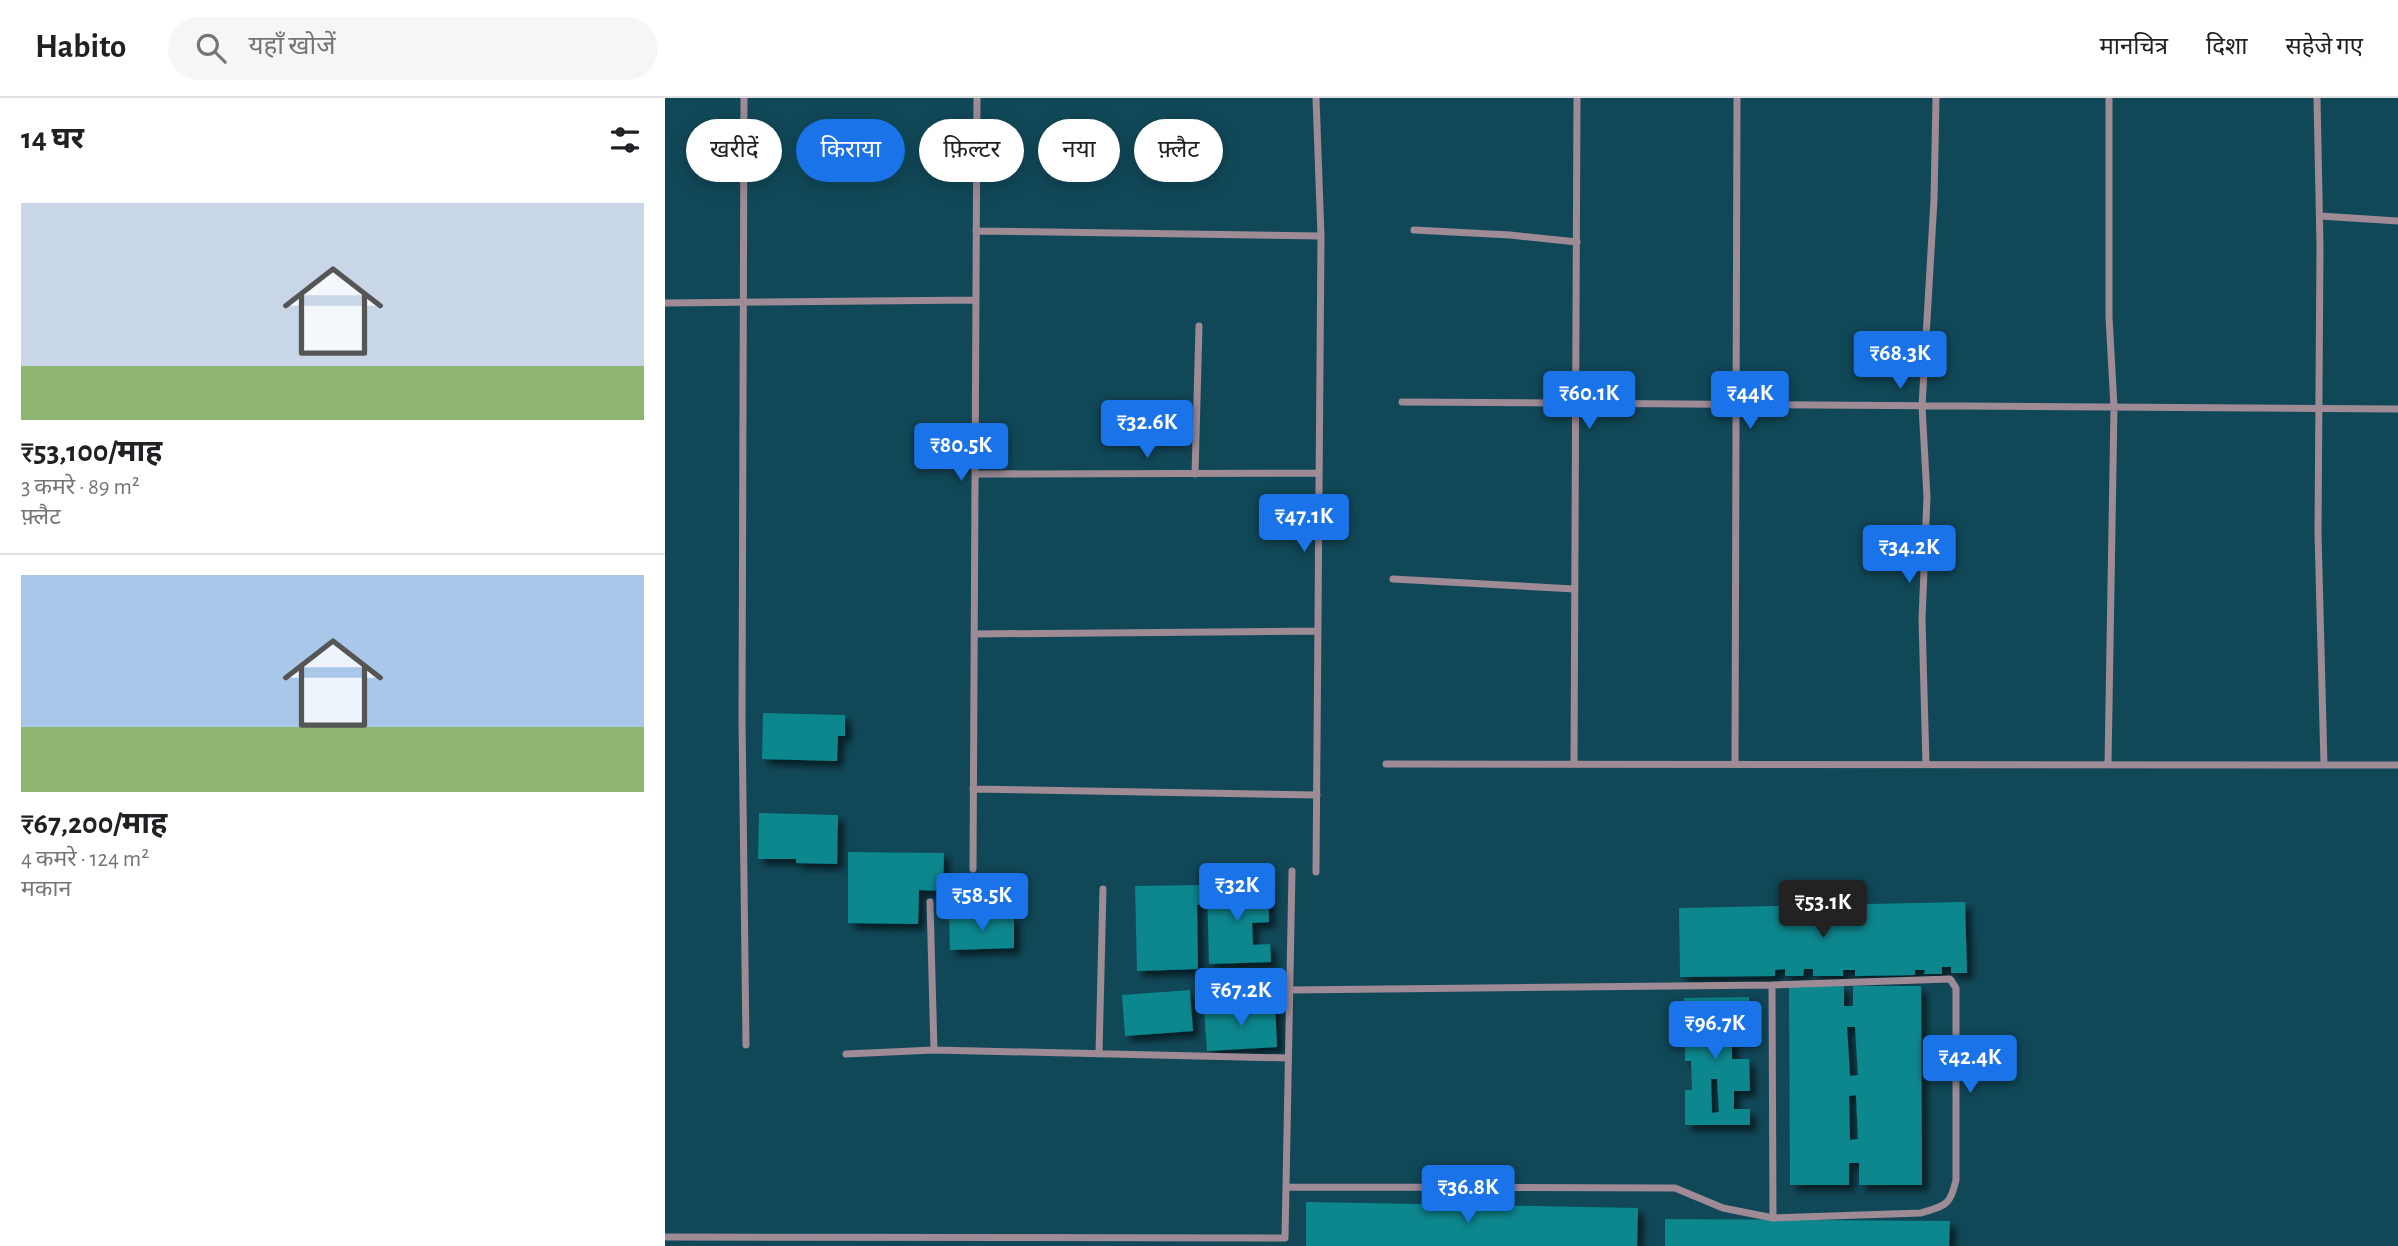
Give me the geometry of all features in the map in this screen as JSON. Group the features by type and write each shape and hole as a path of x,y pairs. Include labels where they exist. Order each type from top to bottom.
{"street":[{"path":"744,98 742,719 746,1045"},
{"path":"973,869 977,98"},
{"path":"1316,98 1321,236 1316,872"},
{"path":"1574,764 1577,98"},
{"path":"1735,764 1737,98"},
{"path":"1926,764 1922,619 1927,497 1923,405 1934,201 1936,98"},
{"path":"2109,98 2109,317 2114,407 2109,765"},
{"path":"2317,98 2320,216 2318,408 2324,765"},
{"path":"2320,216 2398,221"},
{"path":"976,230 1321,236"},
{"path":"1415,230 1577,242"},
{"path":"665,303 976,300"},
{"path":"1195,474 1199,326"},
{"path":"1402,402 2398,409"},
{"path":"975,474 1319,473"},
{"path":"1393,579 1574,589"},
{"path":"974,634 1318,631"},
{"path":"1386,764 2398,765"},
{"path":"973,789 1317,795"},
{"path":"665,1237 1285,1242 1292,871"},
{"path":"1099,1054 1103,889"},
{"path":"930,902 934,1050"},
{"path":"1286,1187 1675,1188 1723,1208 1773,1218 1921,1213 1941,1207 1952,1198 1956,1180 1956,988 1950,979 1772,985 1289,990"},
{"path":"1772,985 1773,1218"},
{"path":"846,1054 934,1050 1288,1058"}],"building":[{"path":"763,713 845,715 845,736 838,736 837,761 762,759"},
{"path":"759,813 838,815 837,864 796,863 796,859 758,859"},
{"path":"848,852 944,853 943,891 919,890 918,924 848,923"},
{"path":"1268,883 1269,922 1252,923 1253,945 1270,944 1271,962 1209,964 1207,885"},
{"path":"1199,885 1198,969 1137,971 1135,886"},
{"path":"1965,902 1967,973 1951,973 1951,967 1942,967 1942,974 1924,974 1925,970 1915,970 1915,975 1855,976 1855,970 1843,970 1843,976 1813,976 1813,969 1804,969 1803,976 1785,976 1785,969 1775,970 1775,976 1680,977 1679,908"},
{"path":"1014,917 1014,948 950,950 949,918"},
{"path":"1789,986 1844,986 1844,1006 1853,1006 1853,986 1921,986 1922,1185 1859,1185 1859,1163 1849,1163 1849,1185 1790,1185","holes":["1847,1027 1855,1027 1858,1075 1850,1076","1856,1095 1858,1139 1850,1140 1849,1096"]},
{"path":"1190,990 1193,1031 1125,1036 1122,995"},
{"path":"1749,997 1749,1029 1732,1030 1732,1059 1749,1059 1750,1091 1734,1091 1734,1109 1750,1109 1750,1125 1685,1125 1685,1090 1692,1090 1691,1061 1685,1061 1684,998","holes":["1710,1015 1717,1015 1719,1047 1712,1047","1711,1079 1717,1079 1719,1112 1712,1113"]},
{"path":"1275,1004 1277,1047 1207,1051 1204,1009"},
{"path":"1306,1202 1638,1208 1637,1246 1306,1246"},
{"path":"1665,1219 1950,1221 1949,1246 1665,1246"}]}
